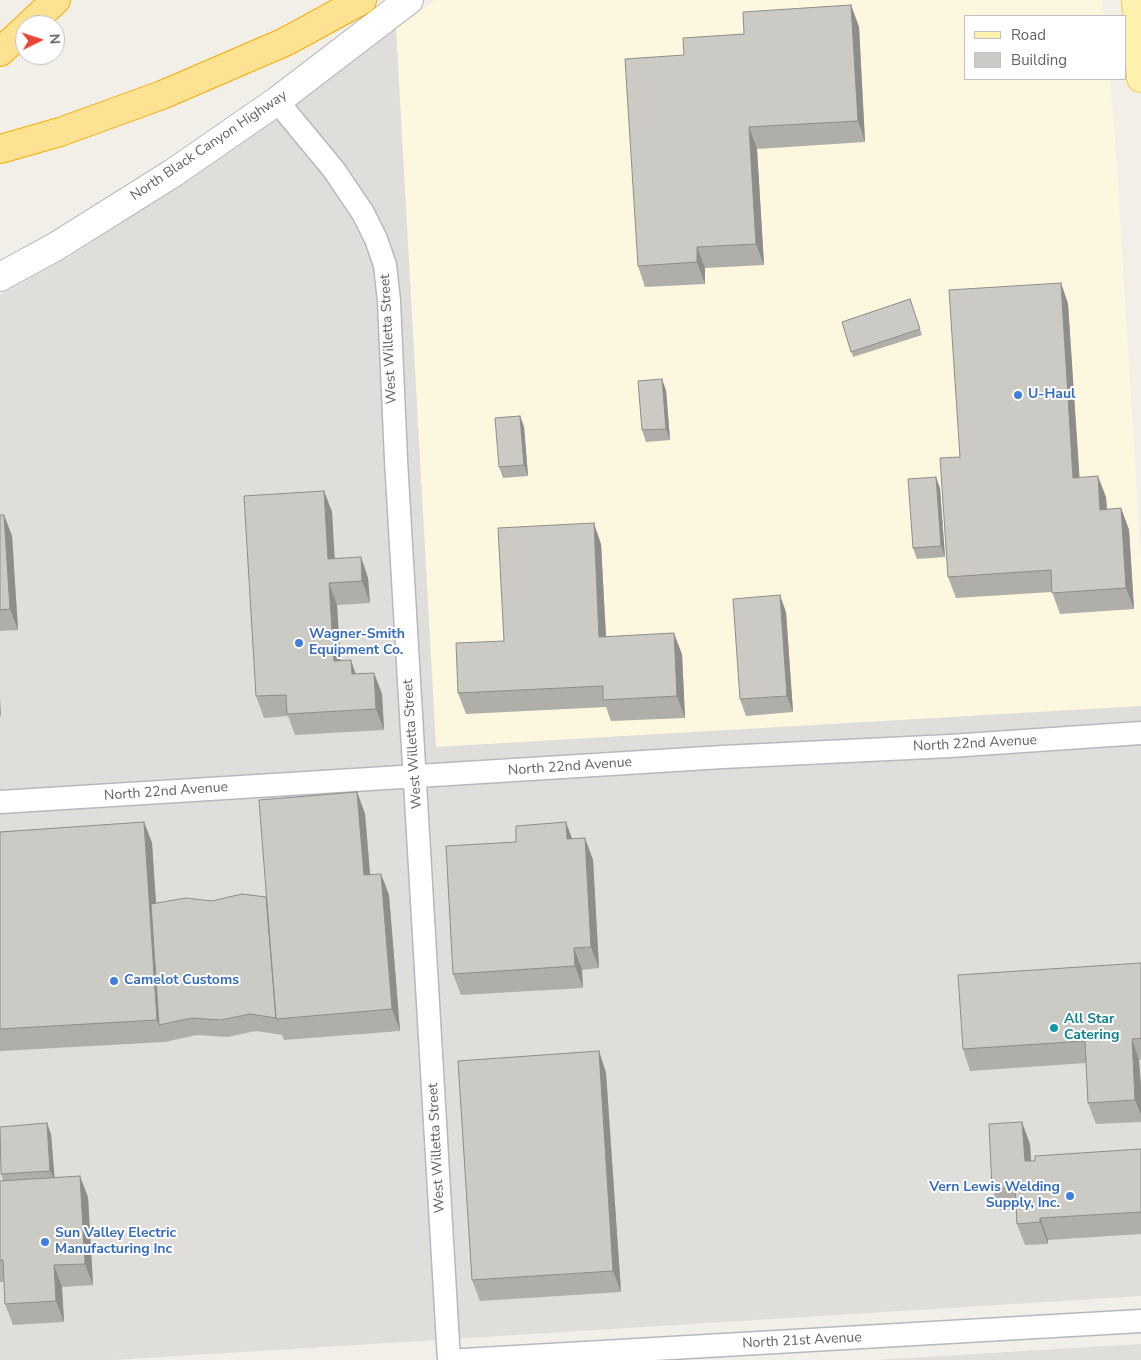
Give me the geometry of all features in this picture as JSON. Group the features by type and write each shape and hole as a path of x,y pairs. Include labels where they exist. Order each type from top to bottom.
{"highway":[{"path":"40,15 56,0"},
{"path":"0,148 60,132 170,91 286,42 362,0"},
{"path":"0,52 15,38"}],"main road":[{"name":"North Black Canyon Highway","path":"0,277 55,247 173,173 277,101 409,0"},
{"path":"1136,0 1141,78"}],"street":[{"name":"West Willetta Street","path":"277,101 334,170 363,213 376,238 384,265 389,301 396,469 416,777 449,1360"},
{"name":"North 22nd Avenue","path":"0,802 1141,733"},
{"name":"North 21st Avenue","path":"463,1360 1141,1321"}],"shaded area":[{"path":"435,0 1102,0 1104,15 964,15 964,80 1110,80 1141,562 1141,706 436,747 396,28"},
{"path":"396,28 436,747 1141,706 1141,1296 115,1360 0,1360 0,295 69,257 233,149"},
{"path":"1141,1344 1141,1360 875,1360"}],"building":[{"path":"851,5 858,121 749,127 756,244 697,247 697,262 638,266 625,59 684,55 683,38 744,34 743,12"},
{"name":"U-Haul","path":"1061,283 1073,478 1098,476 1100,510 1121,508 1126,588 1052,593 1051,570 948,577 940,458 960,457 949,290"},
{"path":"910,299 920,329 851,352 842,322"},
{"path":"662,379 666,429 642,430 638,381"},
{"path":"520,416 524,465 499,467 495,418"},
{"path":"936,477 941,546 913,548 908,479"},
{"name":"Wagner-Smith Equipment Co.","path":"324,491 328,559 361,557 362,581 329,583 334,661 351,660 352,674 374,673 376,709 287,714 286,695 256,696 244,496"},
{"path":"0,515 4,515 10,609 0,610"},
{"path":"594,523 599,637 674,633 677,696 603,700 603,686 458,693 456,643 504,641 498,528"},
{"path":"780,595 787,696 740,699 733,599"},
{"path":"357,792 364,875 381,874 392,1009 276,1019 259,800"},
{"path":"144,822 157,1020 0,1029 0,832"},
{"path":"566,822 567,839 585,838 591,947 574,948 575,966 453,974 446,846 516,842 516,826"},
{"path":"242,894 266,897 276,1018 250,1014 221,1020 191,1018 159,1025 151,904 186,898 212,901"},
{"name":"All Star Catering","path":"1141,963 1141,1038 1132,1039 1135,1100 1088,1103 1085,1041 963,1049 958,975"},
{"path":"599,1051 613,1271 472,1280 458,1061"},
{"name":"Vern Lewis Welding Supply, Inc.","path":"1022,1122 1025,1161 1035,1161 1035,1156 1141,1149 1141,1212 1040,1218 1040,1222 1017,1224 1015,1187 992,1189 989,1124"},
{"path":"47,1123 50,1171 1,1174 0,1127"},
{"name":"Sun Valley Electric Manufacturing Inc","path":"80,1176 85,1264 54,1265 56,1301 5,1304 3,1260 0,1260 0,1181"}],"place":[{"name":"U-Haul","path":"1018,395"},
{"name":"Wagner-Smith Equipment Co.","path":"299,643"},
{"name":"Camelot Customs","path":"114,981"},
{"name":"All Star Catering","path":"1054,1028"},
{"name":"Vern Lewis Welding Supply, Inc.","path":"1070,1196"},
{"name":"Sun Valley Electric Manufacturing Inc","path":"45,1242"}]}
